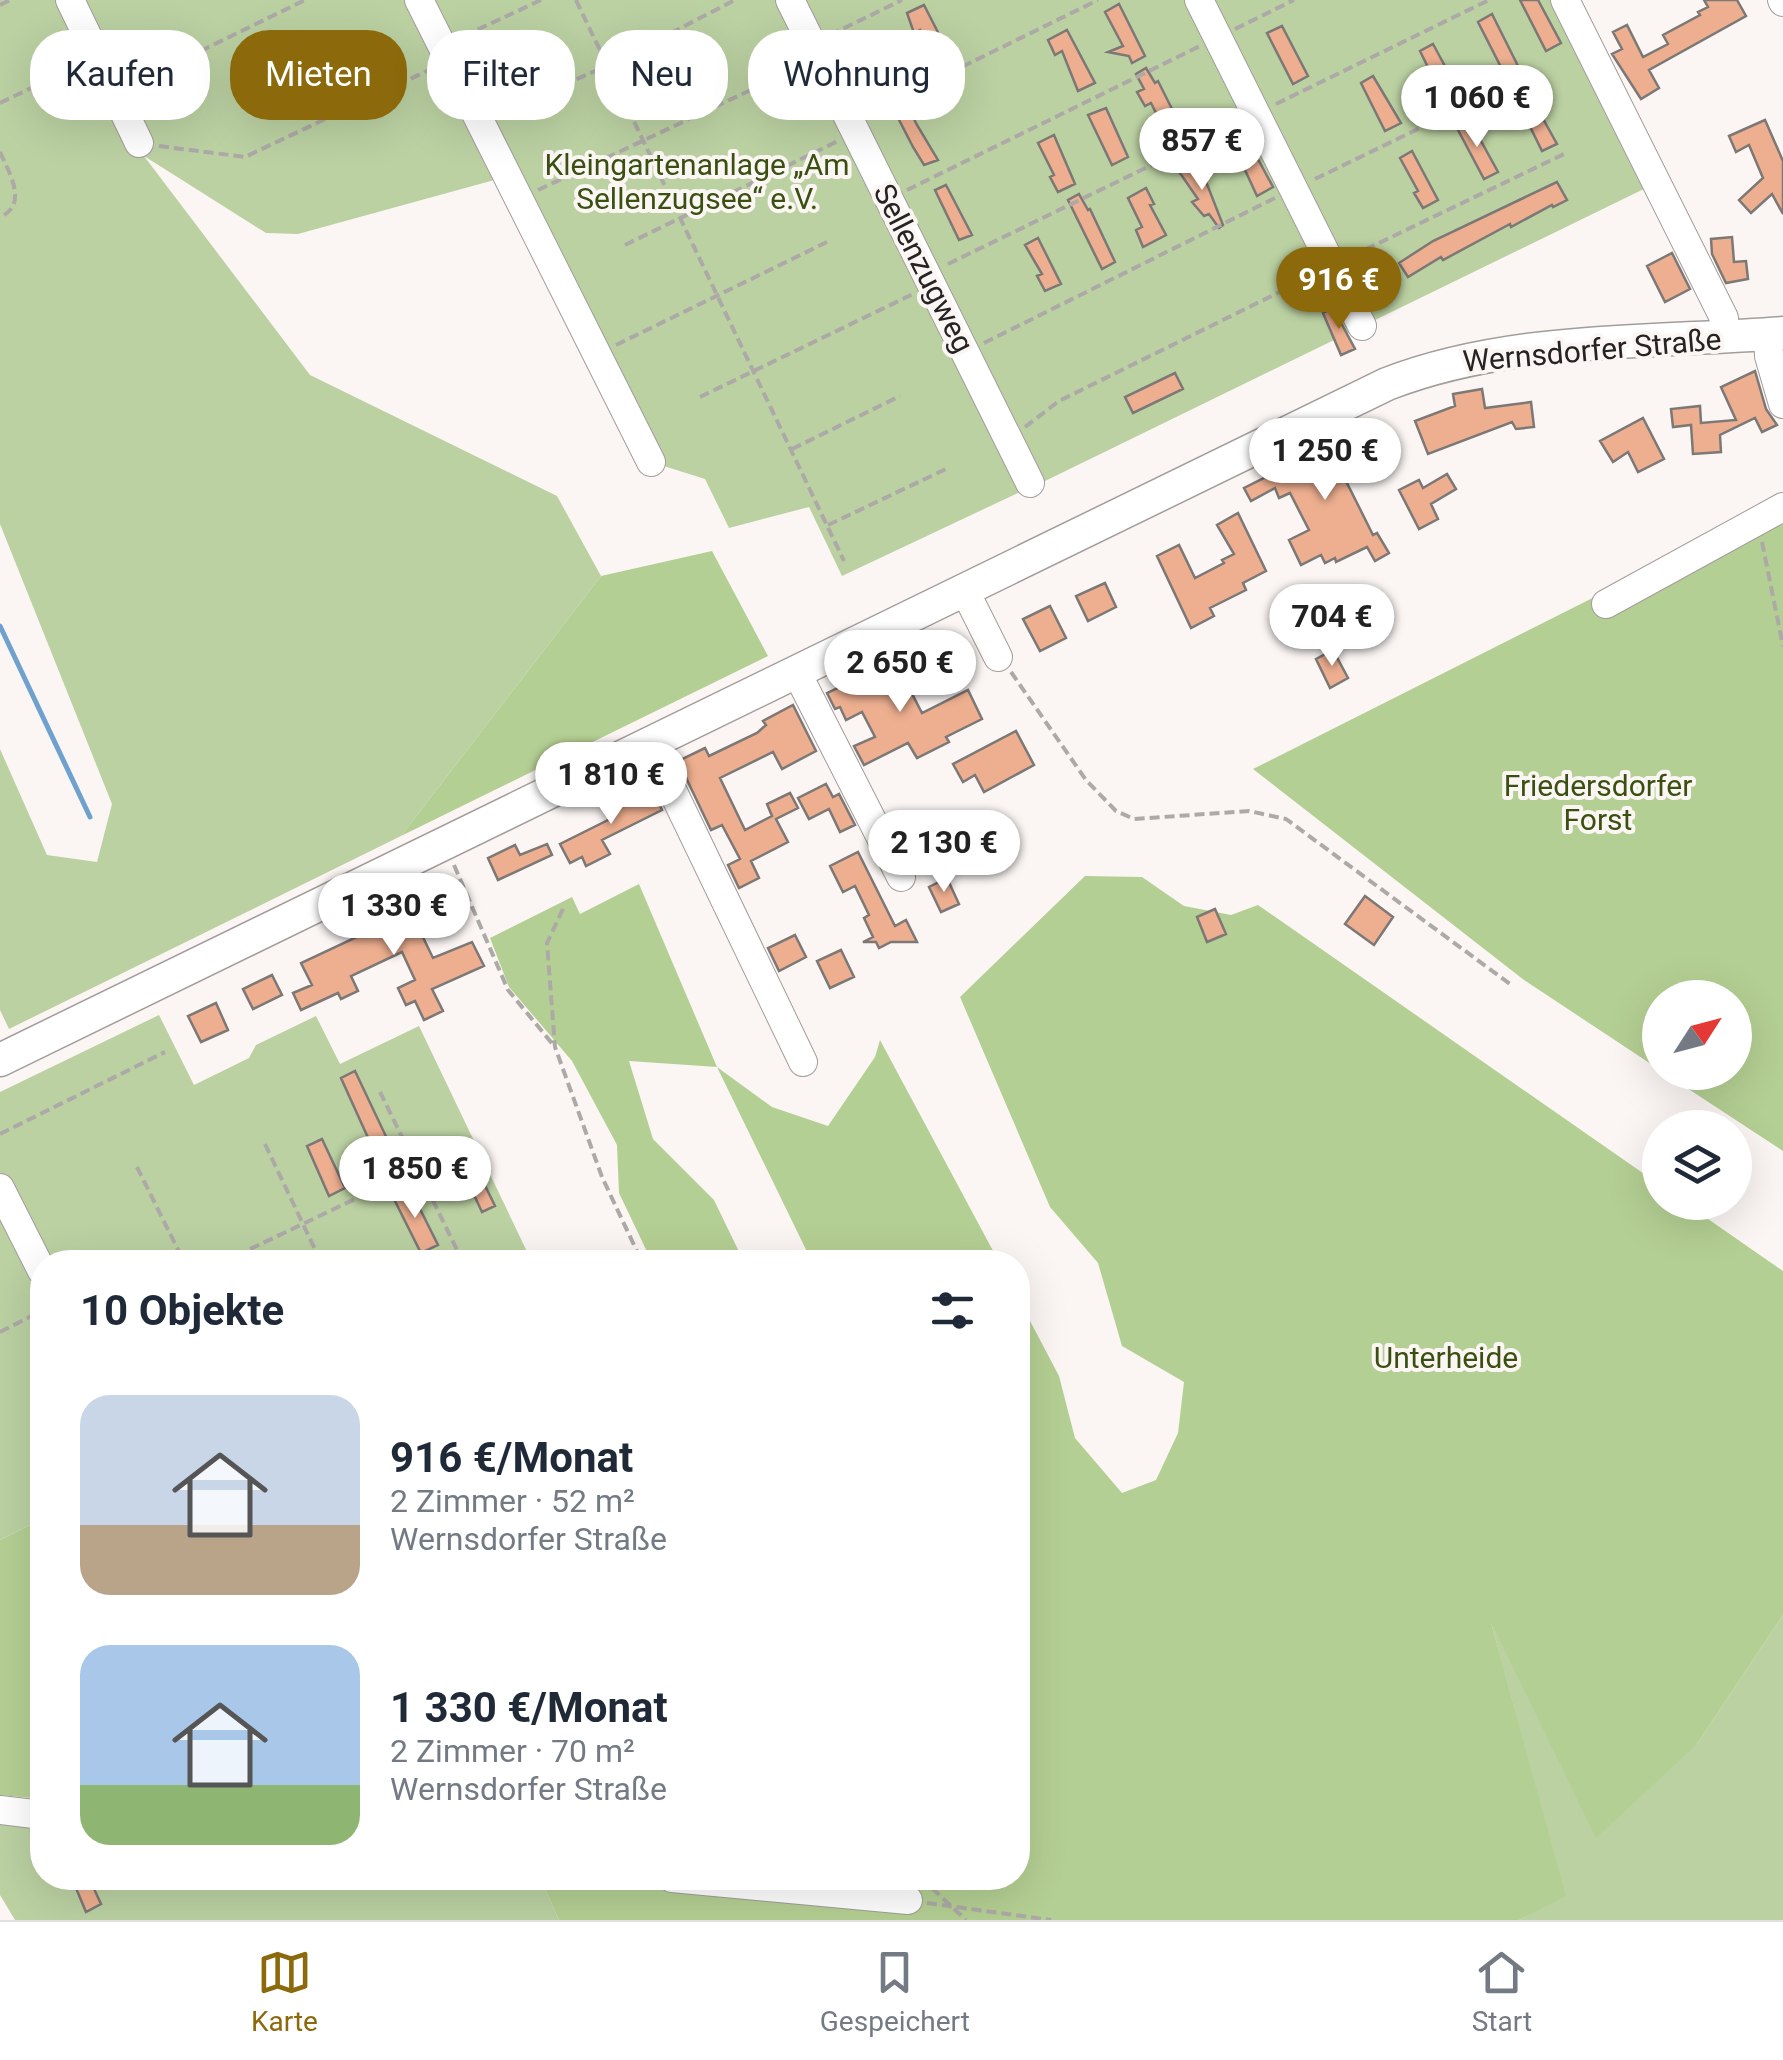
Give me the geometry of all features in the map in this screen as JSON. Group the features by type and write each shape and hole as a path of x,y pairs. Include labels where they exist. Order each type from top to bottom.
{"main road":[{"name":"Wernsdorfer Straße","path":"2,1055 1307,421 1420,371 1459,360 1515,352 1775,334"}],"street":[{"path":"70,0 84,30"},
{"path":"418,0 433,30"},
{"name":"Sellenzugweg","path":"790,0 805,30"},
{"path":"1200,0 1362,326"},
{"path":"1565,0 1724,318 1725,337"},
{"path":"128,120 139,143"},
{"path":"478,120 651,462"},
{"name":"Sellenzugweg","path":"850,120 1030,483"},
{"path":"1775,334 1768,356 1783,404"},
{"path":"1606,604 1783,507"},
{"path":"964,590 998,657"},
{"path":"796,671 901,877"},
{"path":"649,742 804,1062"},
{"path":"0,1188 31,1250"},
{"path":"0,1810 30,1814"}],"path":[{"path":"0,5 10,0"},
{"path":"210,47 306,0"},
{"path":"488,30 541,0"},
{"path":"576,0 595,40"},
{"path":"677,30 735,0"},
{"path":"841,30 902,0"},
{"path":"625,245 1098,0"},
{"path":"888,199 1294,0"},
{"path":"700,397 1489,0"},
{"path":"139,143 245,157 427,63"},
{"path":"966,352 1525,77"},
{"path":"0,103 30,89"},
{"path":"518,200 748,92"},
{"path":"634,120 844,560"},
{"path":"0,152 14,184 16,200 8,214 0,218"},
{"path":"1008,439 1059,400 1564,154"},
{"path":"598,354 827,242"},
{"path":"792,450 900,396"},
{"path":"828,526 946,469"},
{"path":"1758,523 1783,646"},
{"path":"998,657 1086,780 1116,810 1134,819 1248,811 1286,819 1510,984"},
{"path":"453,863 508,990 555,1047"},
{"path":"563,908 548,943 555,1047 602,1177 636,1250"},
{"path":"0,1134 165,1052"},
{"path":"380,1092 457,1250"},
{"path":"265,1144 316,1250"},
{"path":"137,1167 178,1250"},
{"path":"248,1250 418,1169"},
{"path":"0,1332 30,1317"},
{"path":"917,1890 955,1906 1051,1920"},
{"path":"955,1906 966,1920"}],"green space":[{"name":"Kleingartenanlage „Am Sellenzugsee“ e.V.","path":"0,0 1559,0 1652,185 842,576 809,507 729,528 705,479 651,462 498,179 298,234 266,233 144,156 310,375 557,496 601,576 401,836 9,1029 0,1010 0,749 47,855 97,862 112,804 0,524"},
{"name":"Friedersdorfer Forst","path":"1783,502 1783,1151 1752,1131 1752,1110 1720,1110 1690,1090 1752,1090 1752,980 1642,980 1642,1058 1524,980 1253,769"},
{"path":"712,551 768,656 401,836 601,576"},
{"name":"Unterheide","path":"1085,876 1142,877 1184,906 1231,915 1258,905 1642,1172 1642,1220 1710,1220 1783,1271 1783,1615 1697,1744 1596,1838 1491,1622 1566,1896 1519,1920 559,1920 545,1890 711,1890 905,1908 898,1890 1030,1890 1030,1321 1059,1376 1075,1438 1122,1493 1156,1480 1178,1433 1184,1382 1122,1346 1098,1263 1050,1207 960,997"},
{"path":"639,884 717,1067 629,1061 653,1139 714,1200 738,1250 646,1250 619,1193 617,1145 572,1061 509,987 490,938 572,897 580,914"},
{"path":"159,1015 194,1085 249,1058 256,1045 316,1016 340,1064 419,1026 526,1250 30,1250 30,1525 0,1540 0,1092"},
{"path":"880,1040 993,1250 806,1250 717,1067 772,1107 828,1126 875,1057"},
{"path":"30,1525 30,1798 0,1795 0,1540"},
{"path":"1489,1615 1697,1744 1783,1615 1783,1920 1519,1920 1565,1895"},
{"path":"0,1820 30,1823 30,1890 545,1890 559,1920 15,1920 0,1895"}],"building":[{"path":"1520,0 1538,0 1561,43 1546,51"},
{"path":"1704,0 1737,0 1746,16 1649,70 1659,88 1641,99 1612,54 1622,49 1613,32 1627,25 1643,57 1668,44 1663,35 1700,15 1698,12 1708,7"},
{"path":"1119,4 1145,56 1132,63 1129,56 1108,52 1123,46 1105,12"},
{"path":"924,5 937,30 913,30 907,13"},
{"path":"1492,14 1518,66 1504,73 1478,22"},
{"path":"1282,26 1308,76 1293,84 1267,33"},
{"path":"1067,30 1095,83 1078,91 1062,51 1055,55 1048,40"},
{"path":"1433,44 1459,92 1459,97 1446,104 1420,51"},
{"path":"1146,68 1155,83 1158,81 1184,133 1169,139 1151,103 1145,106 1137,92 1144,89 1136,74"},
{"path":"1373,76 1401,123 1385,131 1361,83"},
{"path":"1528,92 1557,144 1542,151 1516,98"},
{"path":"1106,108 1128,157 1112,165 1088,115"},
{"path":"899,120 914,120 938,160 924,165"},
{"path":"1765,120 1783,161 1783,214 1772,194 1751,213 1739,200 1763,178 1749,145 1736,152 1729,136"},
{"path":"1470,121 1498,172 1484,179 1457,128"},
{"path":"1054,135 1075,184 1058,192 1038,143"},
{"path":"1246,137 1273,187 1257,196 1233,144"},
{"path":"1412,151 1438,200 1423,208 1400,158"},
{"path":"1195,163 1223,225 1219,228 1209,214 1204,216 1192,202 1198,199 1180,173"},
{"path":"1557,182 1567,200 1511,227 1510,224 1443,260 1441,257 1408,277 1399,263 1433,241"},
{"path":"946,185 972,235 959,240 935,190"},
{"path":"1146,188 1166,235 1143,247 1136,230 1142,227 1128,198"},
{"path":"1079,194 1115,262 1102,269 1068,200"},
{"path":"1732,237 1734,262 1746,261 1748,279 1726,283 1712,254 1711,239"},
{"path":"1038,238 1061,284 1045,291 1037,276 1042,274 1025,245"},
{"path":"1672,253 1690,289 1665,302 1647,266"},
{"path":"1333,308 1355,349 1341,355 1323,313"},
{"path":"1755,371 1766,409 1777,425 1762,432 1755,418 1720,435 1721,452 1693,454 1691,425 1673,427 1671,409 1700,406 1701,423 1736,420 1721,387"},
{"path":"1175,373 1183,389 1133,413 1125,397"},
{"path":"1482,389 1485,408 1531,402 1534,427 1516,429 1512,422 1428,454 1415,421 1455,406 1453,394"},
{"path":"1643,418 1664,459 1638,472 1628,452 1613,462 1600,441"},
{"path":"1350,435 1353,440 1363,435 1370,449 1360,454 1362,458 1340,469 1373,535 1377,533 1389,553 1375,561 1367,547 1336,562 1335,558 1325,563 1321,555 1301,565 1289,540 1309,530 1290,493 1279,498 1275,488 1251,501 1244,488"},
{"path":"1447,474 1456,489 1431,504 1438,519 1419,529 1399,490 1419,480 1423,488"},
{"path":"1238,513 1266,571 1243,583 1246,590 1210,608 1214,616 1191,628 1157,556 1179,545 1195,578 1224,563 1222,560 1234,554 1217,525"},
{"path":"1105,583 1116,607 1088,621 1076,596"},
{"path":"1050,606 1066,638 1040,651 1023,619"},
{"path":"1333,650 1348,678 1330,688 1316,659"},
{"path":"881,662 895,688 906,682 922,713 968,690 982,719 946,737 949,742 917,758 908,743 864,765 854,746 875,737 862,712 846,720 827,693 865,675 863,672"},
{"path":"793,705 816,751 782,769 773,752 720,778 745,830 772,816 767,804 790,793 798,808 776,819 788,842 751,861 759,878 739,888 728,865 740,859 722,825 711,830 678,761 705,748 709,756 757,733 766,725 763,721"},
{"path":"1016,731 1034,765 984,792 975,775 963,782 953,764"},
{"path":"826,784 833,797 839,794 855,825 840,832 829,809 809,819 798,798"},
{"path":"651,787 662,810 602,840 610,854 586,866 582,857 570,863 560,844 612,818 607,809"},
{"path":"547,844 552,855 498,880 488,858 515,845 520,855"},
{"path":"858,852 895,926 906,920 917,942 891,942 879,948 876,942 863,942 873,937 864,918 869,915 855,886 843,892 830,866"},
{"path":"947,878 959,904 941,912 929,887"},
{"path":"447,887 458,916 421,933 433,958 472,942 484,966 432,989 443,1011 424,1020 415,1001 406,1005 398,988 415,980 402,952 351,976 358,991 341,999 338,993 301,1010 293,993 312,985 301,963 425,905 422,899"},
{"path":"1365,896 1393,917 1374,945 1345,924"},
{"path":"1215,909 1226,934 1207,942 1197,917"},
{"path":"795,935 806,957 779,971 768,948"},
{"path":"841,950 854,977 830,988 817,961"},
{"path":"272,975 282,995 253,1009 243,989"},
{"path":"216,1003 228,1030 201,1042 188,1016"},
{"path":"355,1071 400,1166 384,1173 341,1078"},
{"path":"322,1139 345,1188 329,1196 307,1146"},
{"path":"472,1159 495,1206 482,1212 460,1165"},
{"path":"410,1189 438,1245 420,1250 393,1197"},
{"path":"77,1890 95,1890 101,1904 86,1912"}],"waterway":[{"path":"0,626 90,817"}]}
